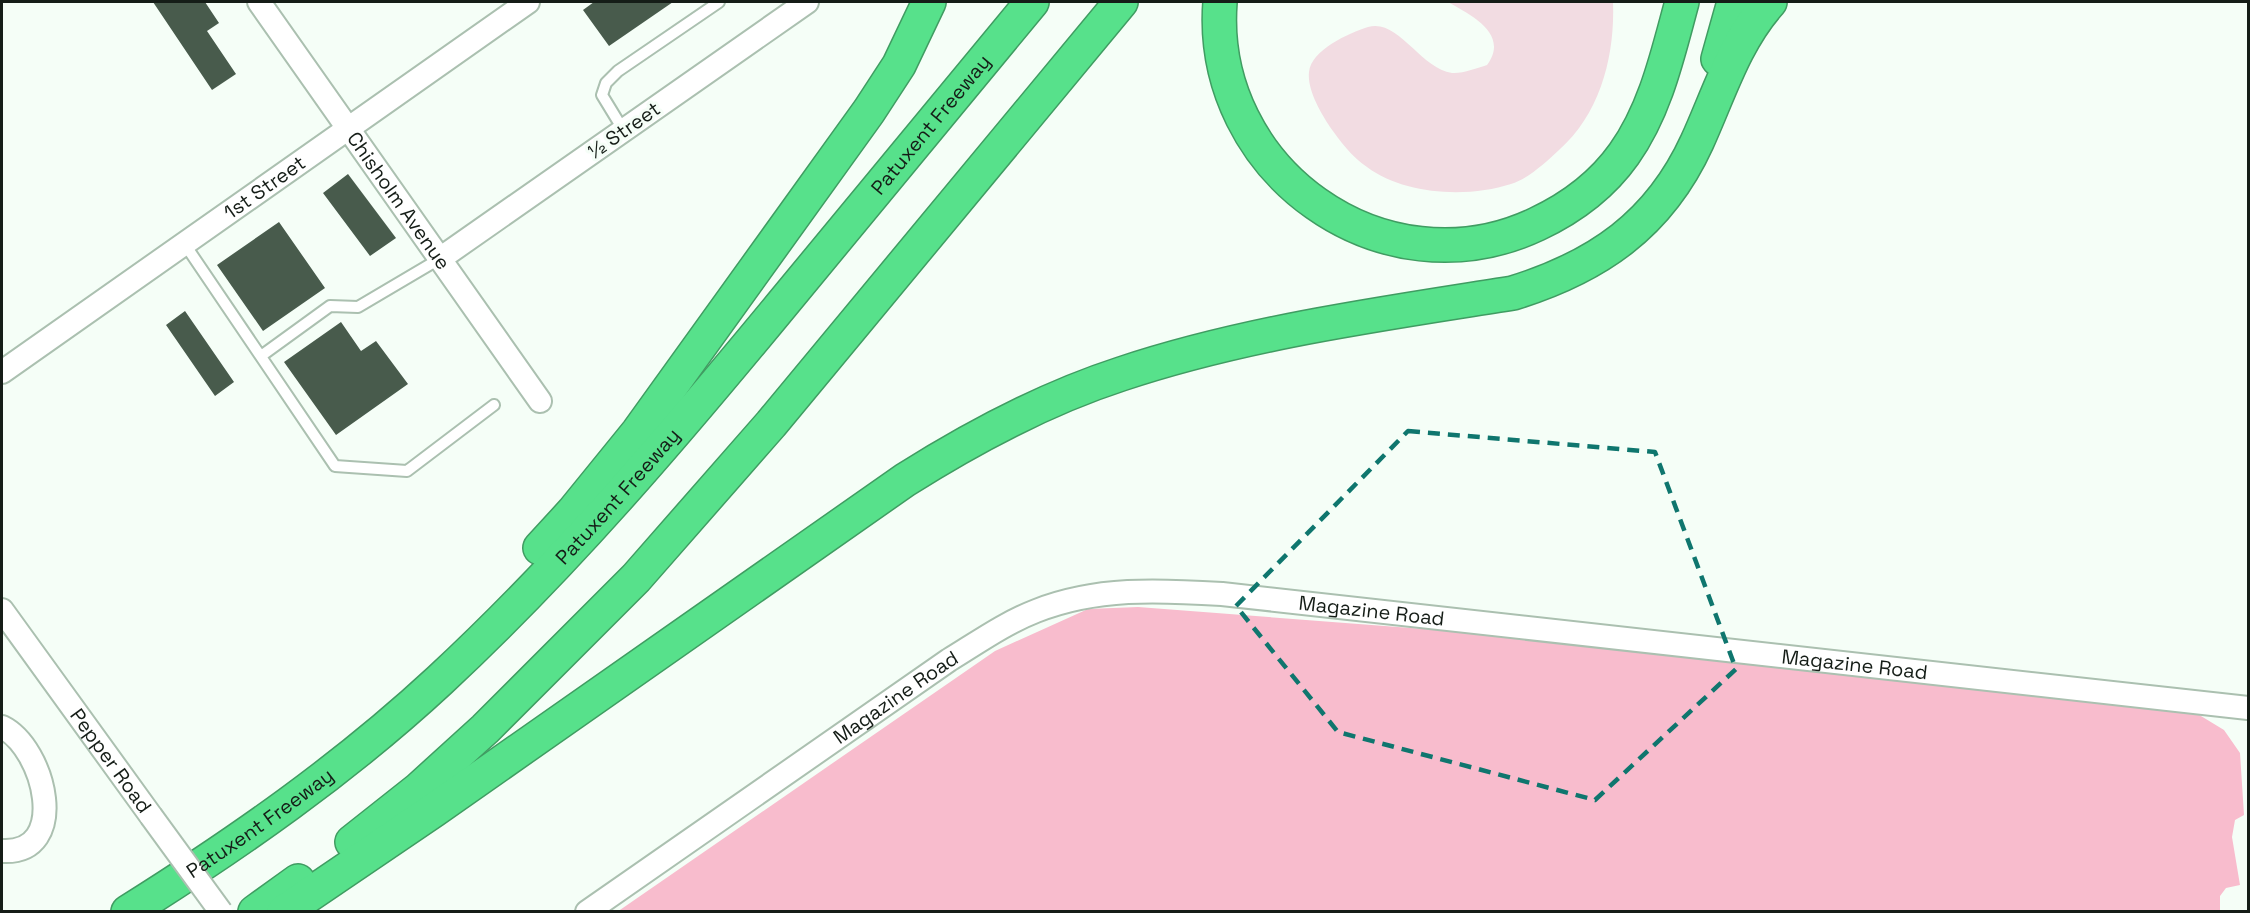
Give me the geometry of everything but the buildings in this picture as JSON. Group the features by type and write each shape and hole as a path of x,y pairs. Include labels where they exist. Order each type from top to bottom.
{"highway":[{"path":"312,788 511,580 573,512 630,441 869,111 900,65 929,2"},
{"name":"Patuxent Freeway","path":"128,912 204,864 312,788 438,682 512,612 592,526 721,378 1032,2"},
{"path":"255,912 349,844 419,789 485,729 636,578 771,424 1121,2"},
{"path":"1220,2 1221,49 1231,89 1244,122 1262,150 1288,181 1318,207 1353,226 1379,236 1419,245 1455,246 1488,242 1521,232 1578,201 1600,182 1624,154 1644,121 1665,63 1682,2"},
{"path":"1665,63 1667,2"},
{"path":"1696,145 1734,2"},
{"path":"284,912 434,810 895,486 957,447 1018,416 1120,374 1196,352 1261,336 1513,293 1549,282 1581,268 1614,247 1649,215 1674,182 1696,145 1732,58 1746,33 1770,2"}],"street":[{"name":"Chisholm Avenue","path":"259,2 540,401"},
{"name":"1st Street","path":"2,372 528,2"},
{"name":"½ Street","path":"441,258 807,2"},
{"name":"Magazine Road","path":"586,912 949,660 997,630 1036,610 1117,592 1161,590 1222,594 2248,708"},
{"name":"Pepper Road","path":"2,610 221,912"},
{"path":"2,727 19,740 30,754 44,794 42,826 36,839 12,852 2,851"}],"lane":[{"path":"624,131 602,95 606,83 618,71 719,2"},
{"path":"184,243 335,466 407,471 494,405"},
{"path":"261,356 330,306 358,307 441,258"}],"highlighted area":[{"path":"1408,431 1655,452 1736,669 1595,800 1338,732 1236,606"}],"shaded area":[{"path":"1448,2 1613,2 1608,62 1595,101 1585,119 1559,150 1517,182 1476,191 1456,192 1417,188 1382,176 1362,163 1347,148 1326,121 1312,94 1309,72 1316,57 1342,38 1368,27 1379,26 1389,30 1440,69 1452,73 1465,72 1487,65 1493,54 1494,44 1491,35 1477,19"},
{"path":"1138,607 1450,631 2196,713 2224,730 2240,753 2244,815 2235,820 2232,837 2240,885 2226,888 2220,896 2220,911 617,912 995,651 1088,609"}]}
